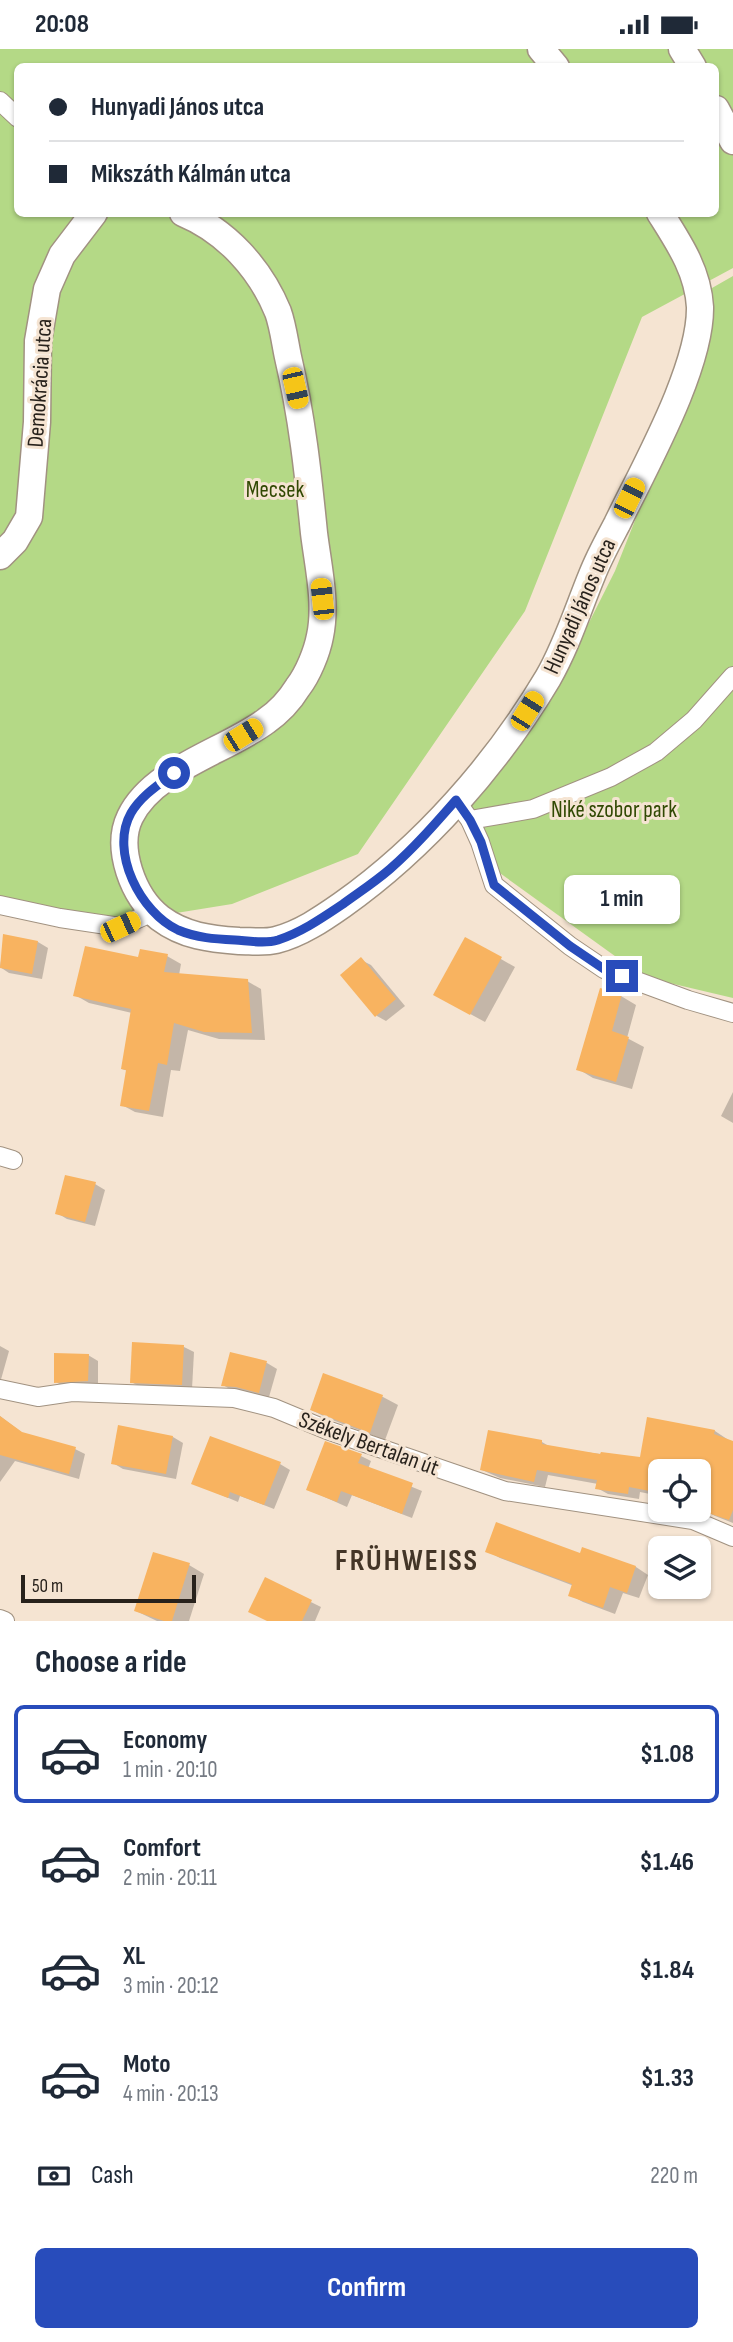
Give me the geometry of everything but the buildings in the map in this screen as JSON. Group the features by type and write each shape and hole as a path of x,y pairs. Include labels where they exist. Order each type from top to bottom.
{"street":[{"path":"541,49 553,63"},
{"path":"0,101 14,114"},
{"path":"719,115 733,141"},
{"name":"Demokrácia utca","path":"0,556 15,541 29,517 37,422 38,341 47,289 62,255 91,217"},
{"name":"Hunyadi János utca","path":"190,217 213,229 238,249 264,285 279,314 301,413 322,599 320,636 301,683 277,712 243,735 174,773 149,792 131,813 125,829 126,864 133,883 153,912 178,929 205,939 276,940 314,924 389,870 463,810 551,673 576,620 593,573 681,388 697,330 700,311 694,273 662,217"},
{"path":"733,675 694,720 656,752 623,771 533,809 463,810 481,842 494,885 570,946 604,969 688,1000 733,1013"},
{"path":"0,905 120,927 153,912"},
{"name":"Székely Bertalan út","path":"0,1389 38,1397 72,1392 234,1398 274,1408 327,1430 505,1491 693,1520 733,1537"},
{"path":"0,1619 5,1621"}],"green space":[{"name":"Mecsek","path":"0,49 733,49 733,268 642,317 525,611 358,854 232,904 108,924 0,905"},
{"name":"Niké szobor park","path":"733,276 733,998 644,977 497,871 467,804 550,700 615,571 713,323 712,288"}],"district":[{"name":"FRÜHWEISS","path":"407,1560"}],"route":[{"path":"174,773 149,792 131,813 125,829 125,851 126,864 133,883 153,912 178,929 205,939 258,942 276,940 314,924 389,870 456,800 481,842 494,885 570,946 604,969 622,976"}]}
